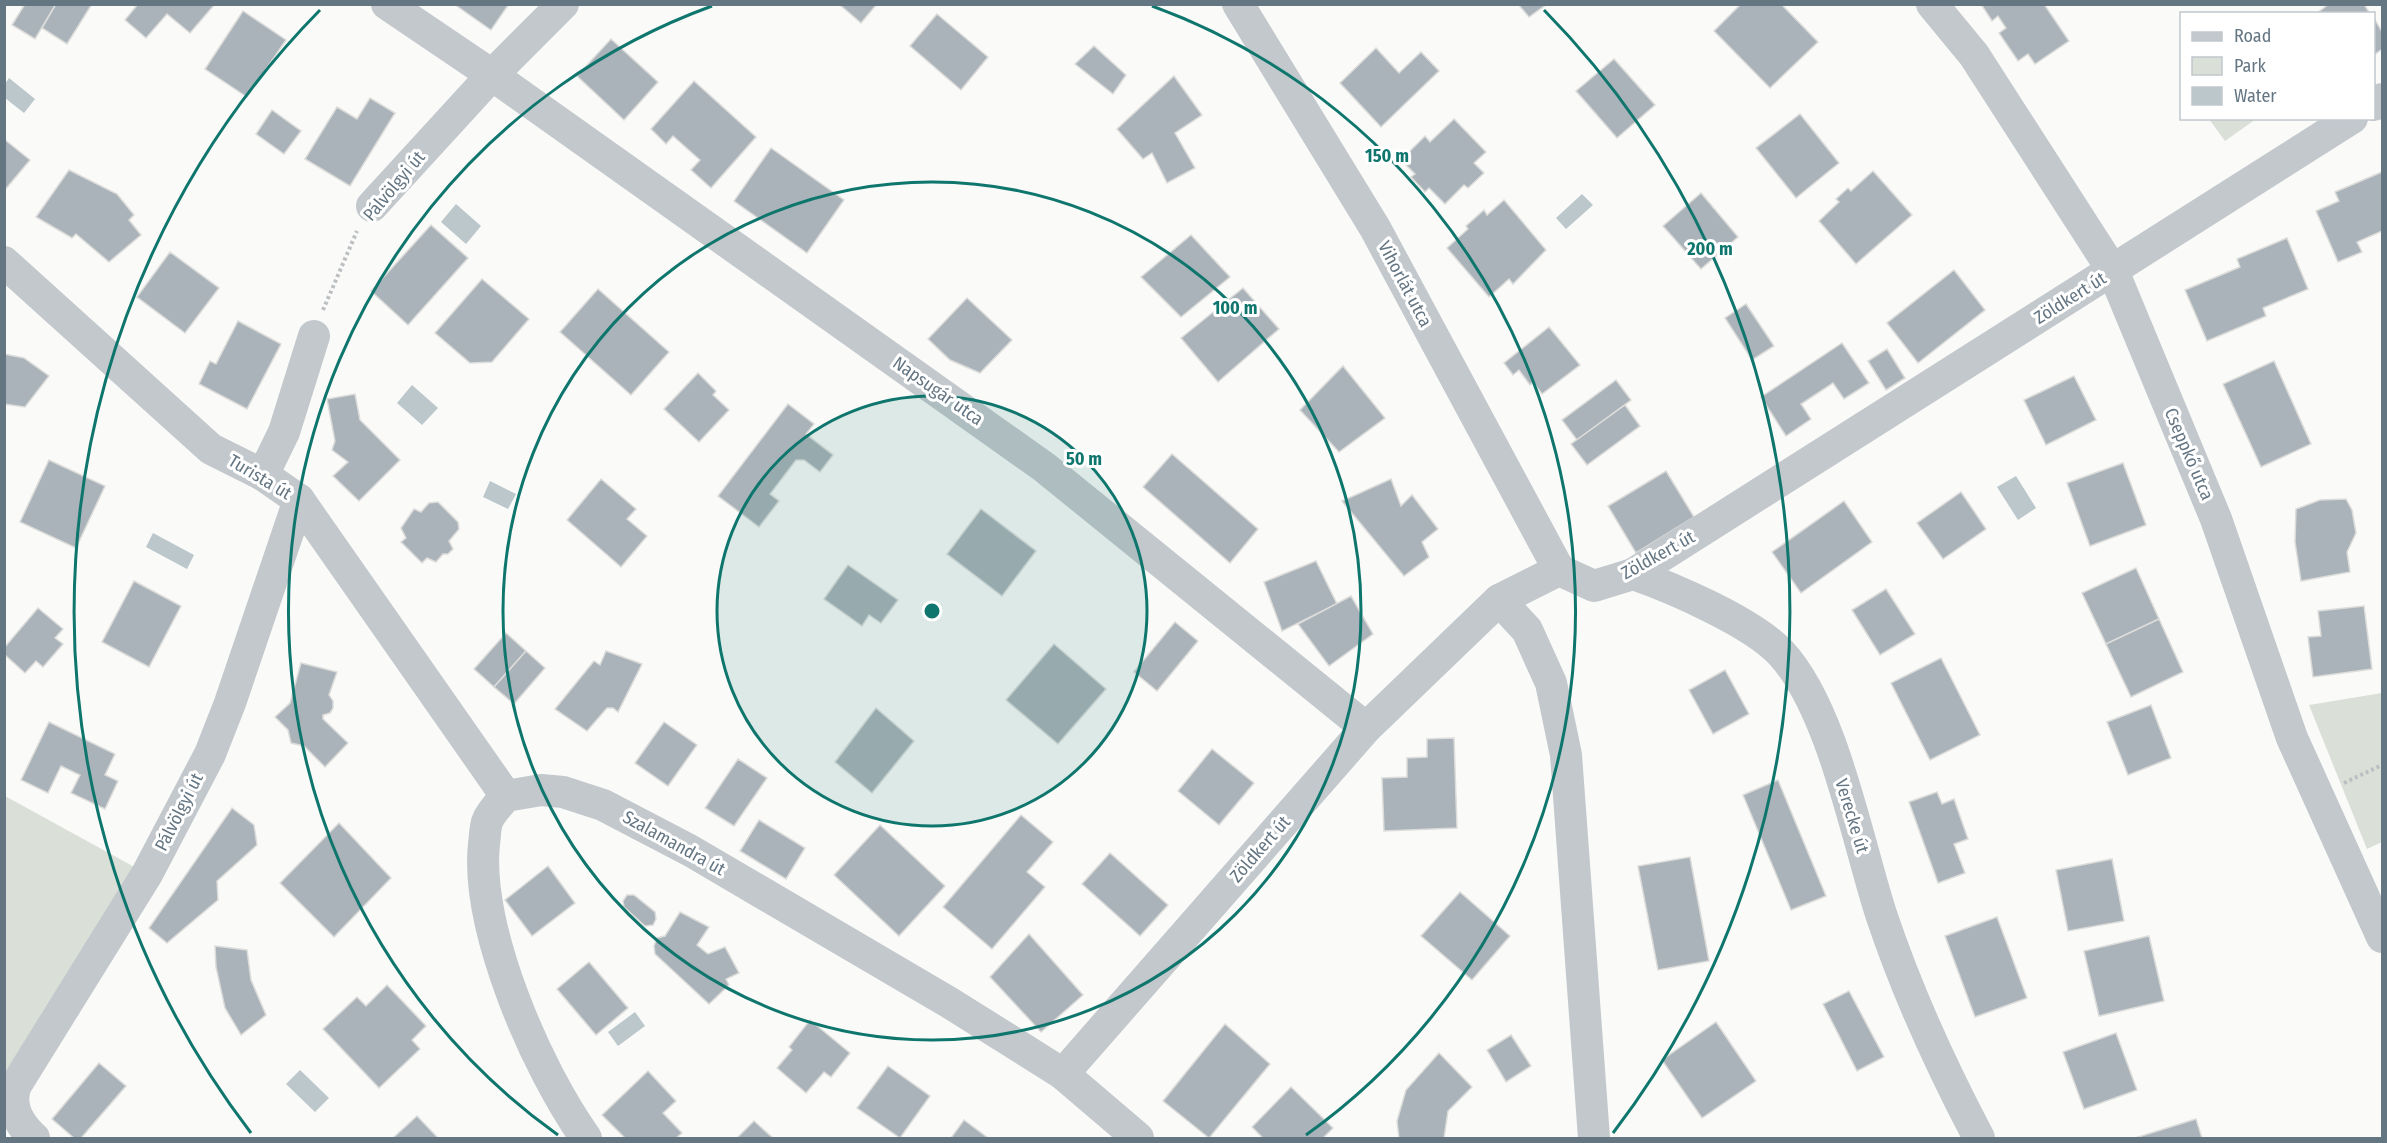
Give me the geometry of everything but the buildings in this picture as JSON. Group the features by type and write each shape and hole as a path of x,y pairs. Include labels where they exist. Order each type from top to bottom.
{"street":[{"name":"Napsugár utca","path":"387,4 492,75 1044,466 1366,728"},
{"name":"Pálvölgyi út","path":"372,206 492,75 563,4"},
{"name":"Vihorlát utca","path":"1238,4 1375,228 1559,570"},
{"name":"Cseppkő utca","path":"1932,4 1974,56 2113,271 2216,519 2283,716 2382,937"},
{"name":"Zöldkert út","path":"1063,1074 1366,728 1499,600 1559,570 1594,586 1633,574 2349,120"},
{"name":"Turista út","path":"4,262 211,449 263,475 299,500 506,796"},
{"path":"263,475 284,432 314,336"},
{"name":"Pálvölgyi út","path":"34,1138 18,1117 12,1102 16,1085 147,874 210,754 299,500"},
{"name":"Verecke út","path":"1633,574 1671,588 1752,632 1780,651 1801,679 1829,741 1882,916 1935,1054 1979,1138"},
{"path":"1499,600 1527,630 1551,682 1566,755 1596,1132"},
{"name":"Szalamandra út","path":"506,796 541,790 563,792 603,805 691,851 1063,1074 1138,1138"},
{"path":"506,796 487,821 483,861 485,896 495,942 511,990 535,1047 586,1138"}],"path":[{"name":"Pálvölgyi út","path":"314,336 338,270 372,206"},
{"path":"2318,794 2382,765"}],"green space":[{"path":"2210,120 2255,120 2225,141"},
{"path":"2382,693 2382,842 2367,849 2309,705"},
{"path":"5,796 147,874 5,1072"}],"water":[{"path":"9,78 35,99 24,113 5,98 5,84"},
{"path":"1582,194 1593,205 1566,229 1556,218"},
{"path":"456,204 481,226 466,244 441,222"},
{"path":"412,385 438,408 422,425 397,403"},
{"path":"2016,476 2036,508 2018,520 1997,487"},
{"path":"490,481 516,494 508,509 483,497"},
{"path":"153,533 194,555 187,569 146,547"},
{"path":"635,1012 645,1026 618,1046 608,1032"},
{"path":"300,1070 329,1098 315,1112 286,1084"}]}
